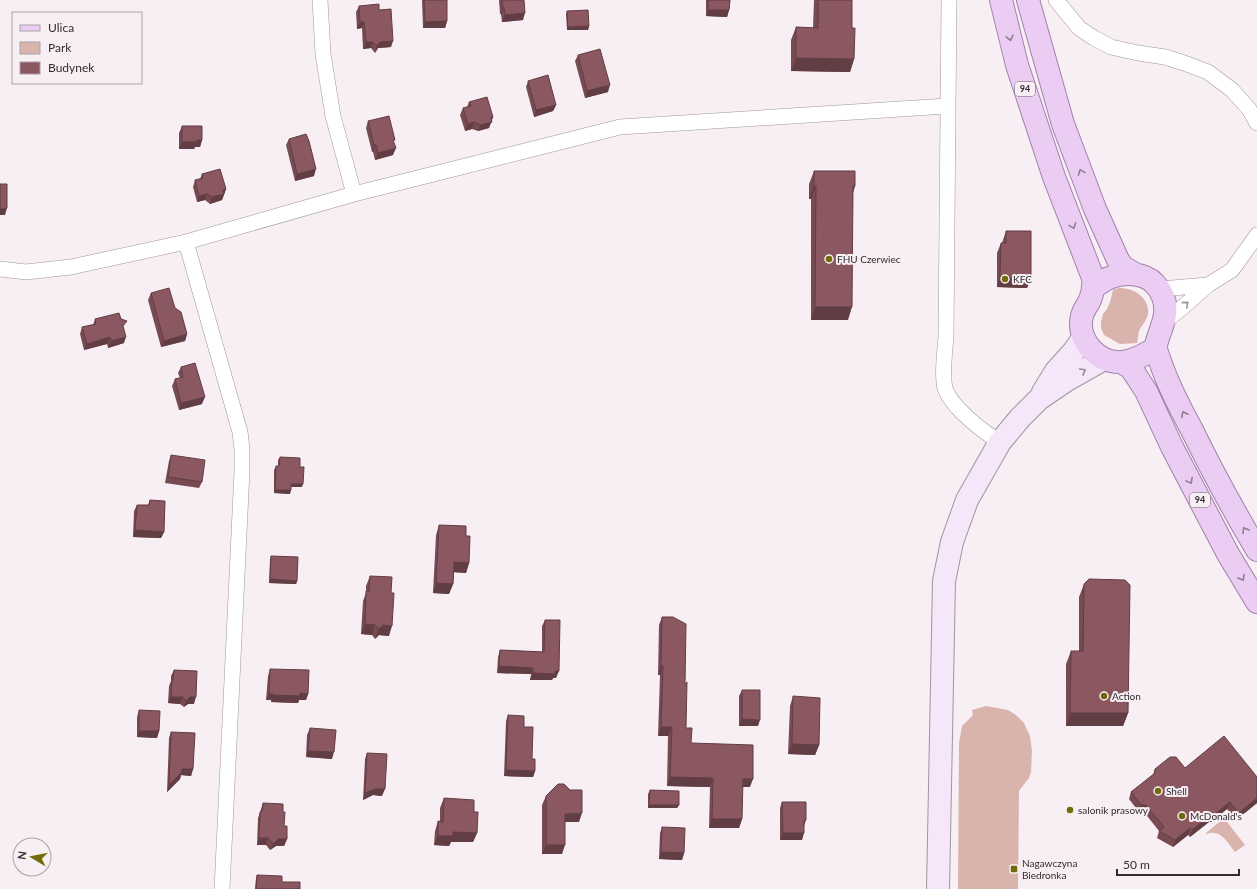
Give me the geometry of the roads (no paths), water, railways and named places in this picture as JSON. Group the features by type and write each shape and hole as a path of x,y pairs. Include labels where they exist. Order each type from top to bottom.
{"main road":[{"name":"94","path":"1001,0 1017,65 1054,177 1093,278 1094,287"},
{"path":"1028,0 1063,124 1095,209 1118,260 1123,266 1135,274 1146,277 1154,282 1160,289 1165,299 1166,311 1164,322 1157,340 1156,348 1142,356 1112,360"},
{"path":"1083,338 1081,316 1092,295 1094,287 1109,278 1120,275 1135,274"},
{"name":"94","path":"1083,338 1091,351 1131,368 1146,392 1172,447 1228,554 1257,602"},
{"name":"94","path":"1156,348 1160,362 1175,398 1257,550"}],"street":[{"path":"320,0 323,54 333,116 354,194"},
{"path":"949,0 946,336 944,374 946,391 954,403 988,435 1000,442"},
{"path":"1056,0 1079,28 1111,47 1165,57 1208,72 1232,90 1249,109 1257,123"},
{"path":"0,269 26,272 71,267 186,242 354,194 620,127 948,106"},
{"path":"1164,322 1208,285 1232,270 1257,236"},
{"path":"186,242 240,432 242,449 232,709 222,889"},
{"path":"1160,289 1208,285"},
{"path":"1039,399 1056,371 1074,351 1083,338"},
{"path":"938,889 944,581 952,542 967,500 1000,442 1020,418 1039,399 1067,380 1112,360"}],"place":[{"name":"FHU Czerwiec","path":"829,259"},
{"name":"KFC","path":"1005,279"},
{"name":"Action","path":"1104,696"},
{"name":"Shell","path":"1158,791"},
{"name":"salonik prasowy","path":"1070,810"},
{"name":"McDonald's","path":"1182,816"},
{"name":"Nagawczyna Biedronka","path":"1014,869"}]}
